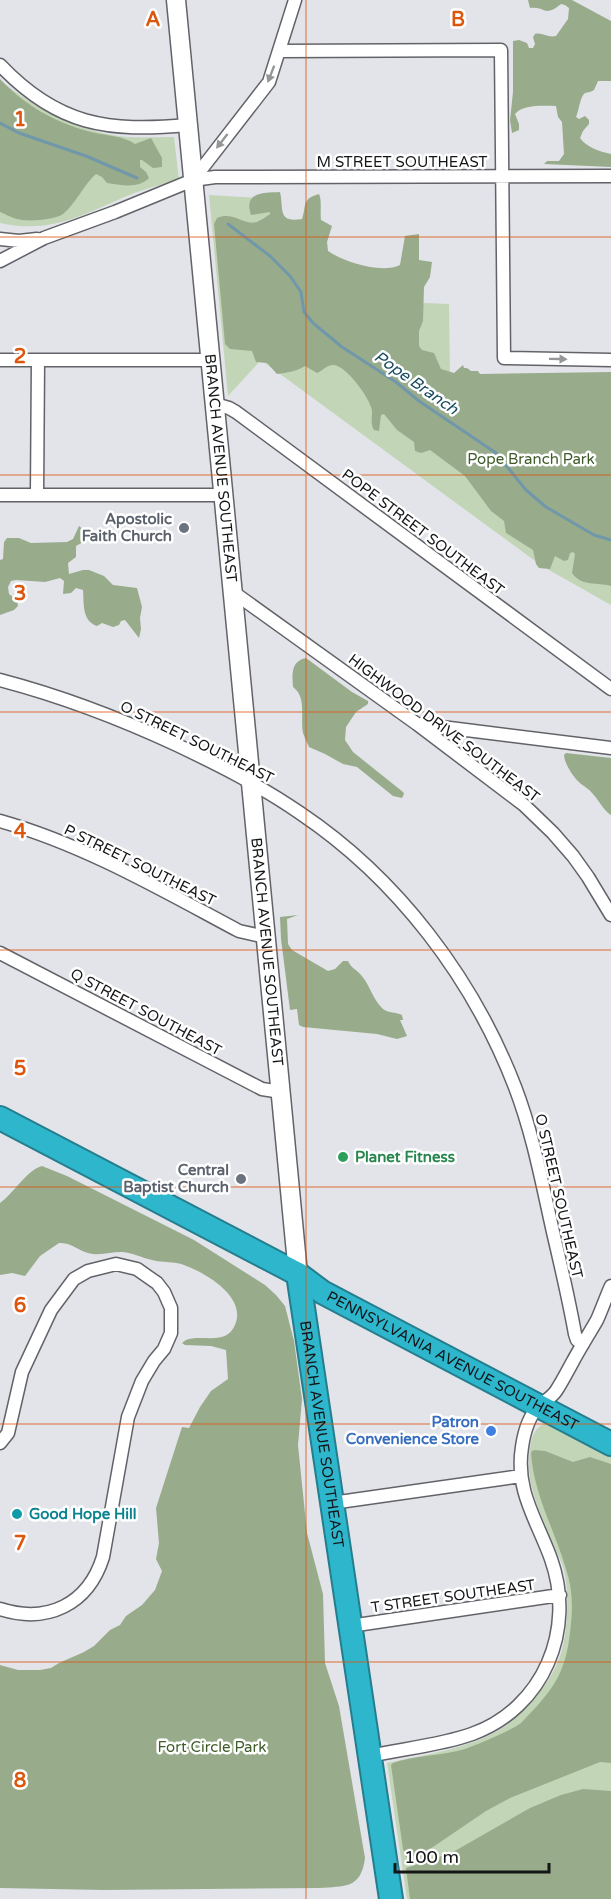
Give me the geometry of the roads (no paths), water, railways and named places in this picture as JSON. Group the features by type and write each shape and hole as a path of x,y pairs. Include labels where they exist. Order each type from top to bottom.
{"highway":[{"name":"PENNSYLVANIA AVENUE SOUTHEAST","path":"0,1118 298,1274 321,1276 512,1374 544,1402 611,1444"},
{"name":"BRANCH AVENUE SOUTHEAST","path":"298,1274 391,1899"},
{"name":"PENNSYLVANIA AVENUE SOUTHEAST","path":"544,1402 611,1430"}],"main road":[{"name":"BRANCH AVENUE SOUTHEAST","path":"176,0 298,1274"}],"street":[{"path":"0,261 44,238 193,180 271,78 295,0"},
{"path":"279,51 501,50 504,358 611,360"},
{"path":"0,64 32,94 80,119 107,126 133,129 188,125"},
{"name":"M STREET SOUTHEAST","path":"193,180 215,177 611,176"},
{"path":"0,239 19,241 44,238"},
{"path":"0,360 211,360"},
{"path":"37,495 38,360"},
{"name":"POPE STREET SOUTHEAST","path":"215,404 236,412 611,689"},
{"path":"0,495 224,495"},
{"name":"HIGHWOOD DRIVE SOUTHEAST","path":"233,592 509,792 566,848 582,868 611,915"},
{"name":"O STREET SOUTHEAST","path":"0,680 66,700 124,722 192,752 251,782 309,819 342,844 372,871 427,933 469,993 503,1060 527,1121 575,1334 577,1340 583,1344"},
{"path":"417,724 611,748"},
{"name":"P STREET SOUTHEAST","path":"0,821 80,849 239,931 266,936"},
{"name":"Q STREET SOUTHEAST","path":"1,955 262,1089 281,1092"},
{"path":"0,1443 8,1432 22,1372 51,1310 74,1279 88,1271 116,1264 137,1269 157,1283 171,1308 171,1333 164,1349 142,1381 128,1417 103,1557 98,1570 82,1594 60,1609 33,1614 0,1609"},
{"path":"369,1756 472,1734 498,1720 513,1709 533,1688 551,1657 560,1623 560,1595 551,1559 526,1503 520,1458 523,1438 531,1418 556,1391 598,1318 611,1286"},
{"path":"332,1503 521,1476"},
{"name":"T STREET SOUTHEAST","path":"350,1626 560,1595"}],"waterway":[{"name":"Pope Branch","path":"0,123 19,133 86,156 137,178"},
{"name":"Pope Branch","path":"228,224 270,256 290,276 301,292 304,312 313,323 342,347 496,453 526,490 546,507 594,535 611,540"}],"place":[{"name":"Apostolic Faith Church","path":"184,528"},
{"name":"Planet Fitness","path":"343,1157"},
{"name":"Central Baptist Church","path":"241,1179"},
{"name":"Patron Convenience Store","path":"491,1431"},
{"name":"Good Hope Hill","path":"17,1514"}],"park label":[{"name":"Pope Branch Park","path":"531,459"},
{"name":"Fort Circle Park","path":"212,1747"}]}
